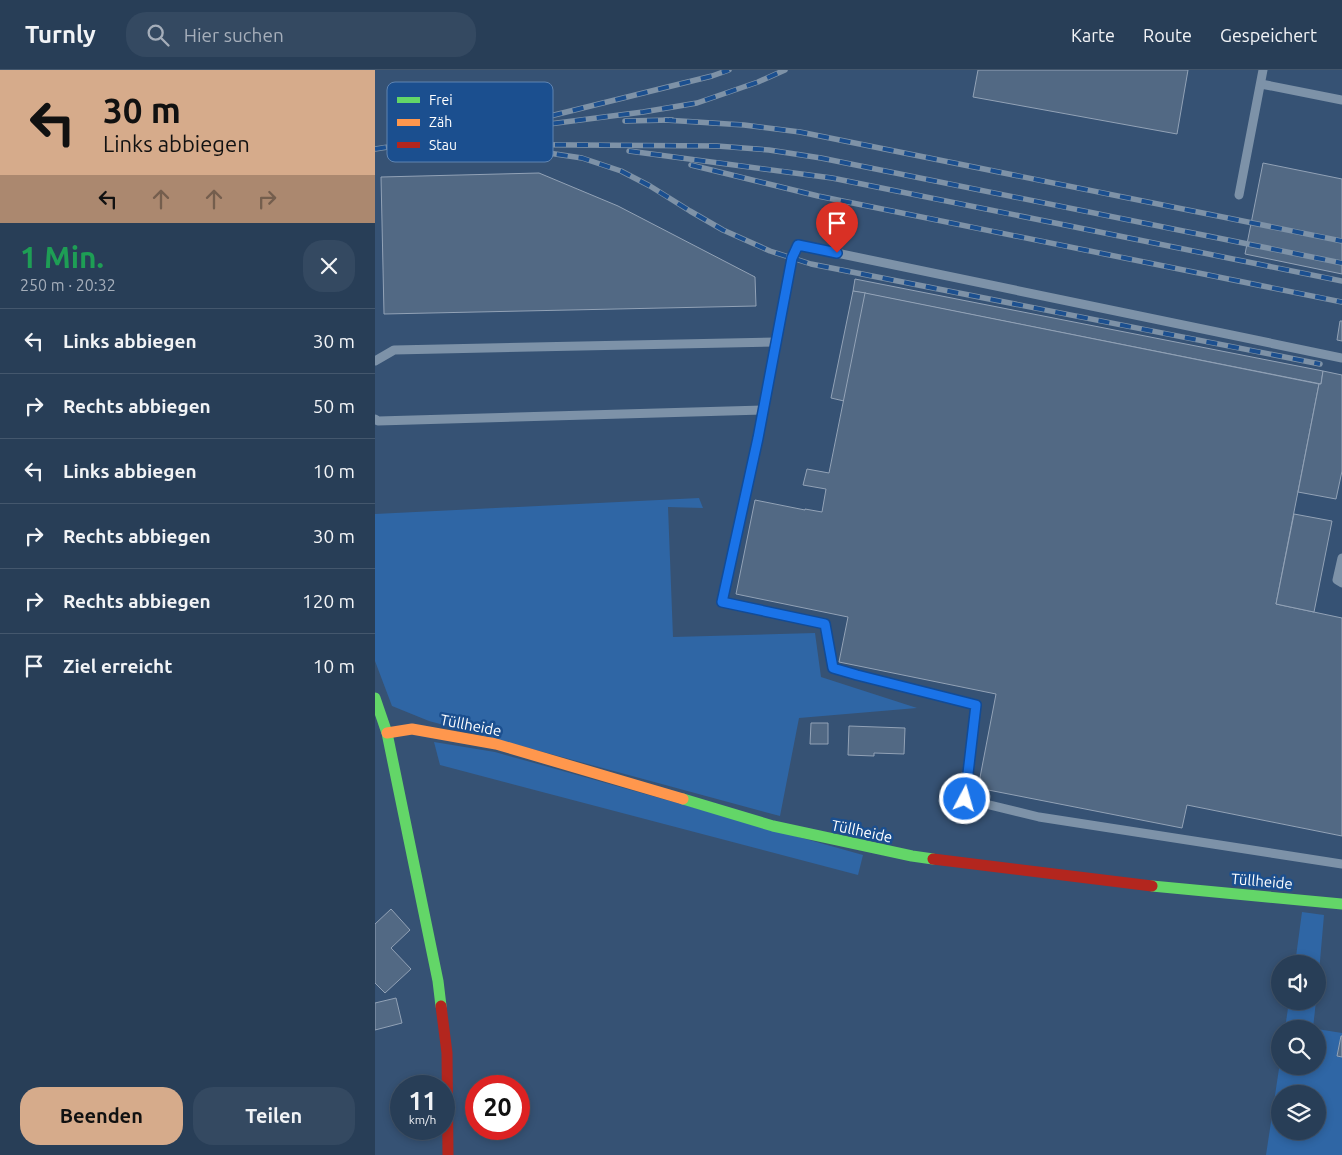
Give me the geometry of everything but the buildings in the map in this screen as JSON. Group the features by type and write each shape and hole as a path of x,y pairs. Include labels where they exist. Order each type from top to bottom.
{"street":[{"path":"375,698 387,733 439,981 447,1053 448,1155"},
{"name":"Tüllheide","path":"387,733 413,729 495,744 773,826 912,856 1130,884 1342,904"}],"lane":[{"path":"1239,195 1263,70"},
{"path":"1261,84 1342,100"},
{"path":"1342,358 798,245 792,258 763,410 722,602 825,624 833,668 976,705 965,799 1039,817 1342,864"},
{"path":"375,361 394,350 776,342"},
{"path":"375,419 377,422 763,410"},
{"path":"1342,558 1337,580 1342,583"}],"shaded area":[{"path":"699,498 703,508 668,507 673,637 815,633 821,677 917,708 799,718 780,816 429,721 392,706 375,661 375,514"},
{"path":"434,742 495,752 863,855 858,875 440,765"},
{"path":"1302,912 1324,915 1321,955 1296,955"},
{"path":"1288,1010 1315,1010 1314,1020 1286,1020"},
{"path":"1326,1030 1342,1033 1342,1155 1266,1155 1271,1122 1271,1140 1326,1140 1326,1085 1277,1085 1278,1075 1326,1075"}],"railway":[{"path":"553,115 712,76 729,70"},
{"path":"553,124 697,103 758,82 785,70"},
{"path":"665,120 744,125 800,132 1342,241"},
{"path":"625,121 672,120"},
{"path":"553,145 717,146 769,150 821,158 1342,263"},
{"path":"375,149 387,147"},
{"path":"629,151 832,178 1342,281"},
{"path":"553,154 582,158 621,171 650,186 723,230 770,251 811,264 1320,364"},
{"path":"691,165 818,196 1342,302"}],"traffic: fast":[{"path":"375,698 387,733 438,981 441,1006"},
{"path":"683,799 773,826 933,859"},
{"path":"1152,886 1342,904"}],"traffic: slow":[{"path":"387,733 412,729 496,744 683,799"}],"traffic: jam":[{"path":"933,859 1152,886"},
{"path":"441,1006 447,1053 448,1155"}],"route":[{"path":"837,253 798,245 792,258 758,438 722,602 825,624 833,668 976,705 965,799"}]}
